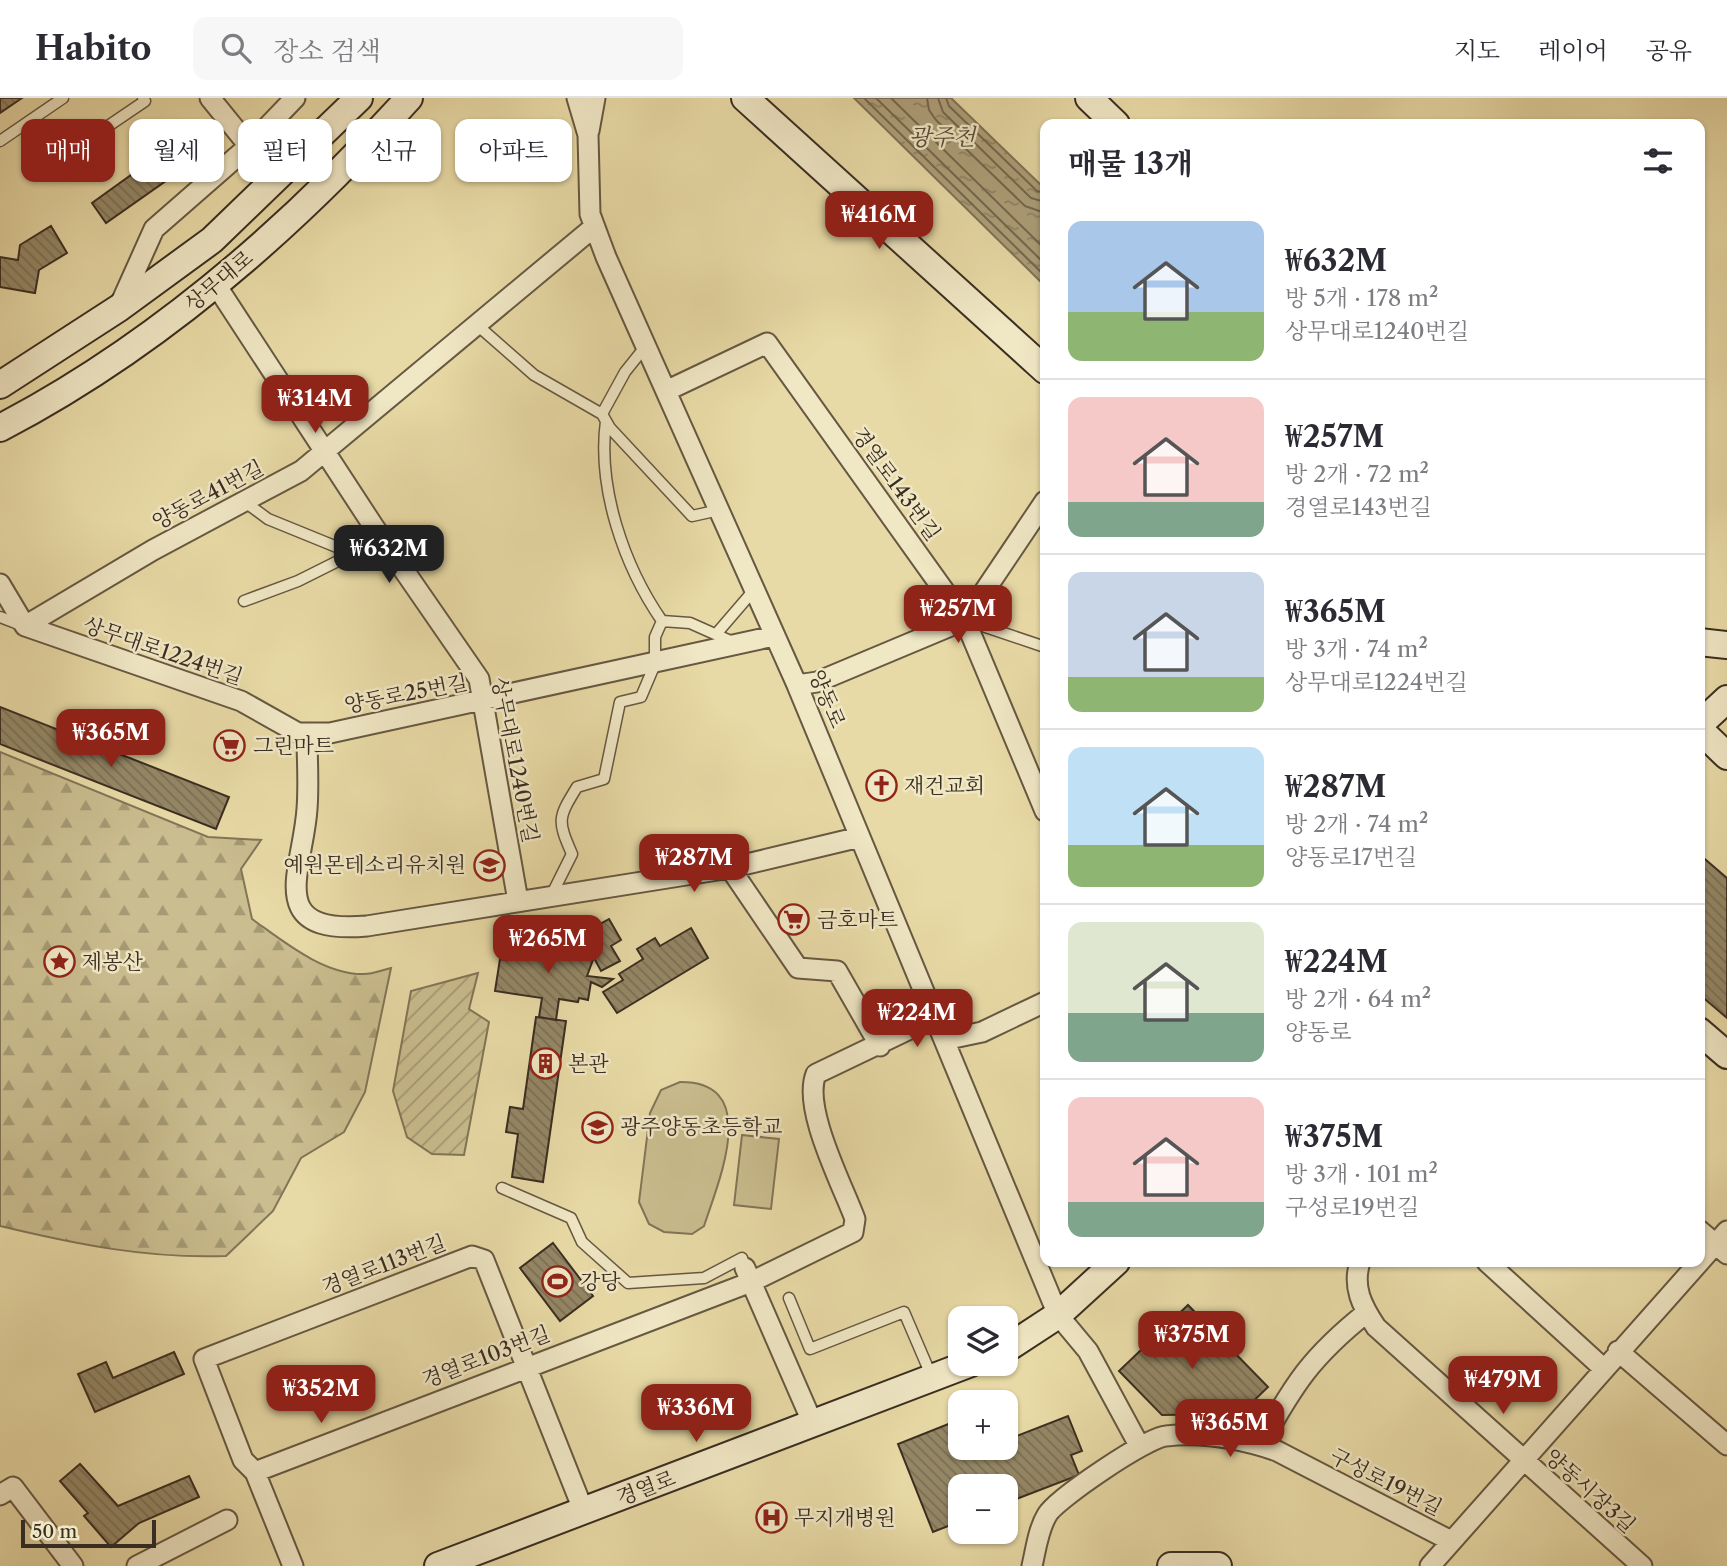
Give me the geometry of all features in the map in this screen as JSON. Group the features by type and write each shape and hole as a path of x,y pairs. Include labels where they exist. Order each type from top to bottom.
{"street":[{"path":"210,98 238,132"},
{"path":"275,119 295,98"},
{"name":"상무대로","path":"0,385 119,308 212,240 359,98"},
{"name":"상무대로","path":"0,428 140,345 216,285 328,185 410,98"},
{"name":"양동로","path":"577,98 588,135 588,189 594,227 797,685 1058,1315"},
{"path":"588,135 595,98"},
{"path":"745,98 1040,365"},
{"path":"1088,98 1111,119"},
{"path":"119,308 154,229 238,156"},
{"name":"양동로41번길","path":"25,626 153,550 289,478 327,451 594,227"},
{"name":"상무대로1240번길","path":"216,285 327,451 382,540 479,679 518,901"},
{"name":"경열로143번길","path":"666,391 767,343 965,620 1040,799"},
{"path":"797,685 817,682 965,620 1040,508"},
{"path":"0,584 25,626"},
{"name":"상무대로1224번길","path":"25,626 241,701 298,733 330,733"},
{"name":"양동로25번길","path":"330,733 484,702 774,636"},
{"path":"1705,643 1727,645"},
{"path":"1705,721 1727,699"},
{"path":"1705,733 1727,756"},
{"path":"307,734 307,809 294,884 299,902 306,913 320,922 342,928 730,868 860,837"},
{"path":"730,868 798,968 837,971 880,1046 935,1017"},
{"path":"944,1040 982,1032 1040,1004"},
{"path":"1705,1036 1727,1055"},
{"name":"경열로103번길","path":"255,1472 526,1366 853,1232 855,1219 814,1109 811,1087 816,1074 880,1046"},
{"path":"1705,1233 1723,1243 1705,1262"},
{"name":"경열로113번길","path":"255,1472 243,1460 204,1359 472,1256 484,1260 584,1512"},
{"path":"1018,1341 1058,1315 1111,1267"},
{"name":"양동시장3길","path":"1359,1267 1356,1276 1366,1313 1376,1327 1609,1540 1642,1566"},
{"path":"1492,1267 1603,1368"},
{"path":"1430,1566 1618,1351 1700,1267"},
{"path":"748,1275 813,1424"},
{"path":"1260,1445 1297,1381 1316,1356 1366,1313"},
{"path":"1058,1315 1088,1351 1140,1447"},
{"path":"1618,1351 1727,1445"},
{"name":"경열로","path":"446,1565 948,1373"},
{"name":"구성로19번길","path":"1032,1566 1048,1513 1056,1503 1140,1447 1164,1436 1246,1440 1277,1451 1451,1541"},
{"path":"255,1472 293,1566"},
{"path":"0,1495 13,1487 73,1566"},
{"path":"137,1566 227,1520"},
{"path":"1609,1540 1618,1566"},
{"path":"1171,1566 1218,1566"}],"lane":[{"path":"0,141 62,98"},
{"path":"34,118 61,158 145,101 143,98"},
{"path":"476,324 534,375 604,418 692,516 719,510"},
{"path":"550,897 572,854 560,827 560,815 577,787 604,779 620,702 641,697 655,664 655,637 662,621 614,523 603,449 604,418 625,372 645,347"},
{"path":"244,502 268,519 354,554"},
{"path":"244,600 298,581 382,540"},
{"path":"717,633 754,590"},
{"path":"0,617 25,626"},
{"path":"965,620 1040,644"},
{"path":"662,621 690,623 737,644"},
{"path":"502,1188 571,1218 582,1242 628,1283 704,1278 741,1258 748,1275"},
{"path":"789,1298 810,1349 904,1312 933,1379"}],"green space":[{"path":"0,752 208,837 261,840 241,869 252,919 305,955 334,969 364,974 391,968 365,1092 344,1132 301,1158 273,1211 226,1256 140,1253 56,1239 0,1226"},
{"path":"478,973 469,1009 489,1022 464,1155 432,1154 407,1137 393,1091 411,991"},
{"path":"680,1082 705,1086 720,1098 728,1115 725,1160 718,1184 704,1226 692,1234 664,1232 649,1224 639,1202 650,1113 661,1090"},
{"path":"742,1135 779,1139 771,1209 734,1205"}],"water":[{"name":"광주천","path":"854,98 951,98 1040,184 1040,281"}],"building":[{"path":"0,98 22,98 0,113"},
{"path":"129,176 129,182 164,182 106,223 92,203"},
{"path":"51,226 67,253 39,270 35,293 0,287 0,257 18,260 20,245"},
{"path":"0,707 229,797 216,829 0,744"},
{"path":"1705,859 1727,878 1727,1018 1705,999"},
{"path":"609,919 621,940 611,946 620,961 601,971 594,958 597,949 559,946"},
{"path":"691,928 708,958 617,1013 603,992 623,980 619,974 643,959 637,949 655,938 660,946"},
{"path":"525,946 597,949 587,976 613,979 602,987 591,982 588,1000 579,998 578,1002 559,999 556,1020 539,1017 542,998 495,991 500,959 506,960 508,948 524,950"},
{"name":"본관","path":"536,1017 566,1021 543,1182 512,1177 518,1134 506,1132 510,1107 523,1109"},
{"name":"강당","path":"553,1243 593,1296 560,1321 520,1268"},
{"path":"1188,1305 1268,1387 1240,1414 1162,1415 1119,1371"},
{"path":"174,1352 184,1374 95,1412 78,1374 106,1362 113,1378"},
{"path":"1068,1416 1082,1451 1071,1455 1079,1475 1018,1498 1018,1474 948,1474 948,1526 933,1532 898,1444 948,1424 948,1460 1018,1460 1018,1435"},
{"path":"80,1464 118,1506 189,1476 199,1497 139,1523 111,1547 84,1516 88,1513 60,1481"}],"place":[{"name":"그린마트","path":"230,746"},
{"name":"재건교회","path":"881,786"},
{"name":"예원몬테소리유치원","path":"489,865"},
{"name":"금호마트","path":"794,920"},
{"name":"제봉산","path":"59,962"},
{"name":"본관","path":"545,1064"},
{"name":"광주양동초등학교","path":"597,1127"},
{"name":"강당","path":"557,1282"},
{"name":"무지개병원","path":"771,1518"}]}
